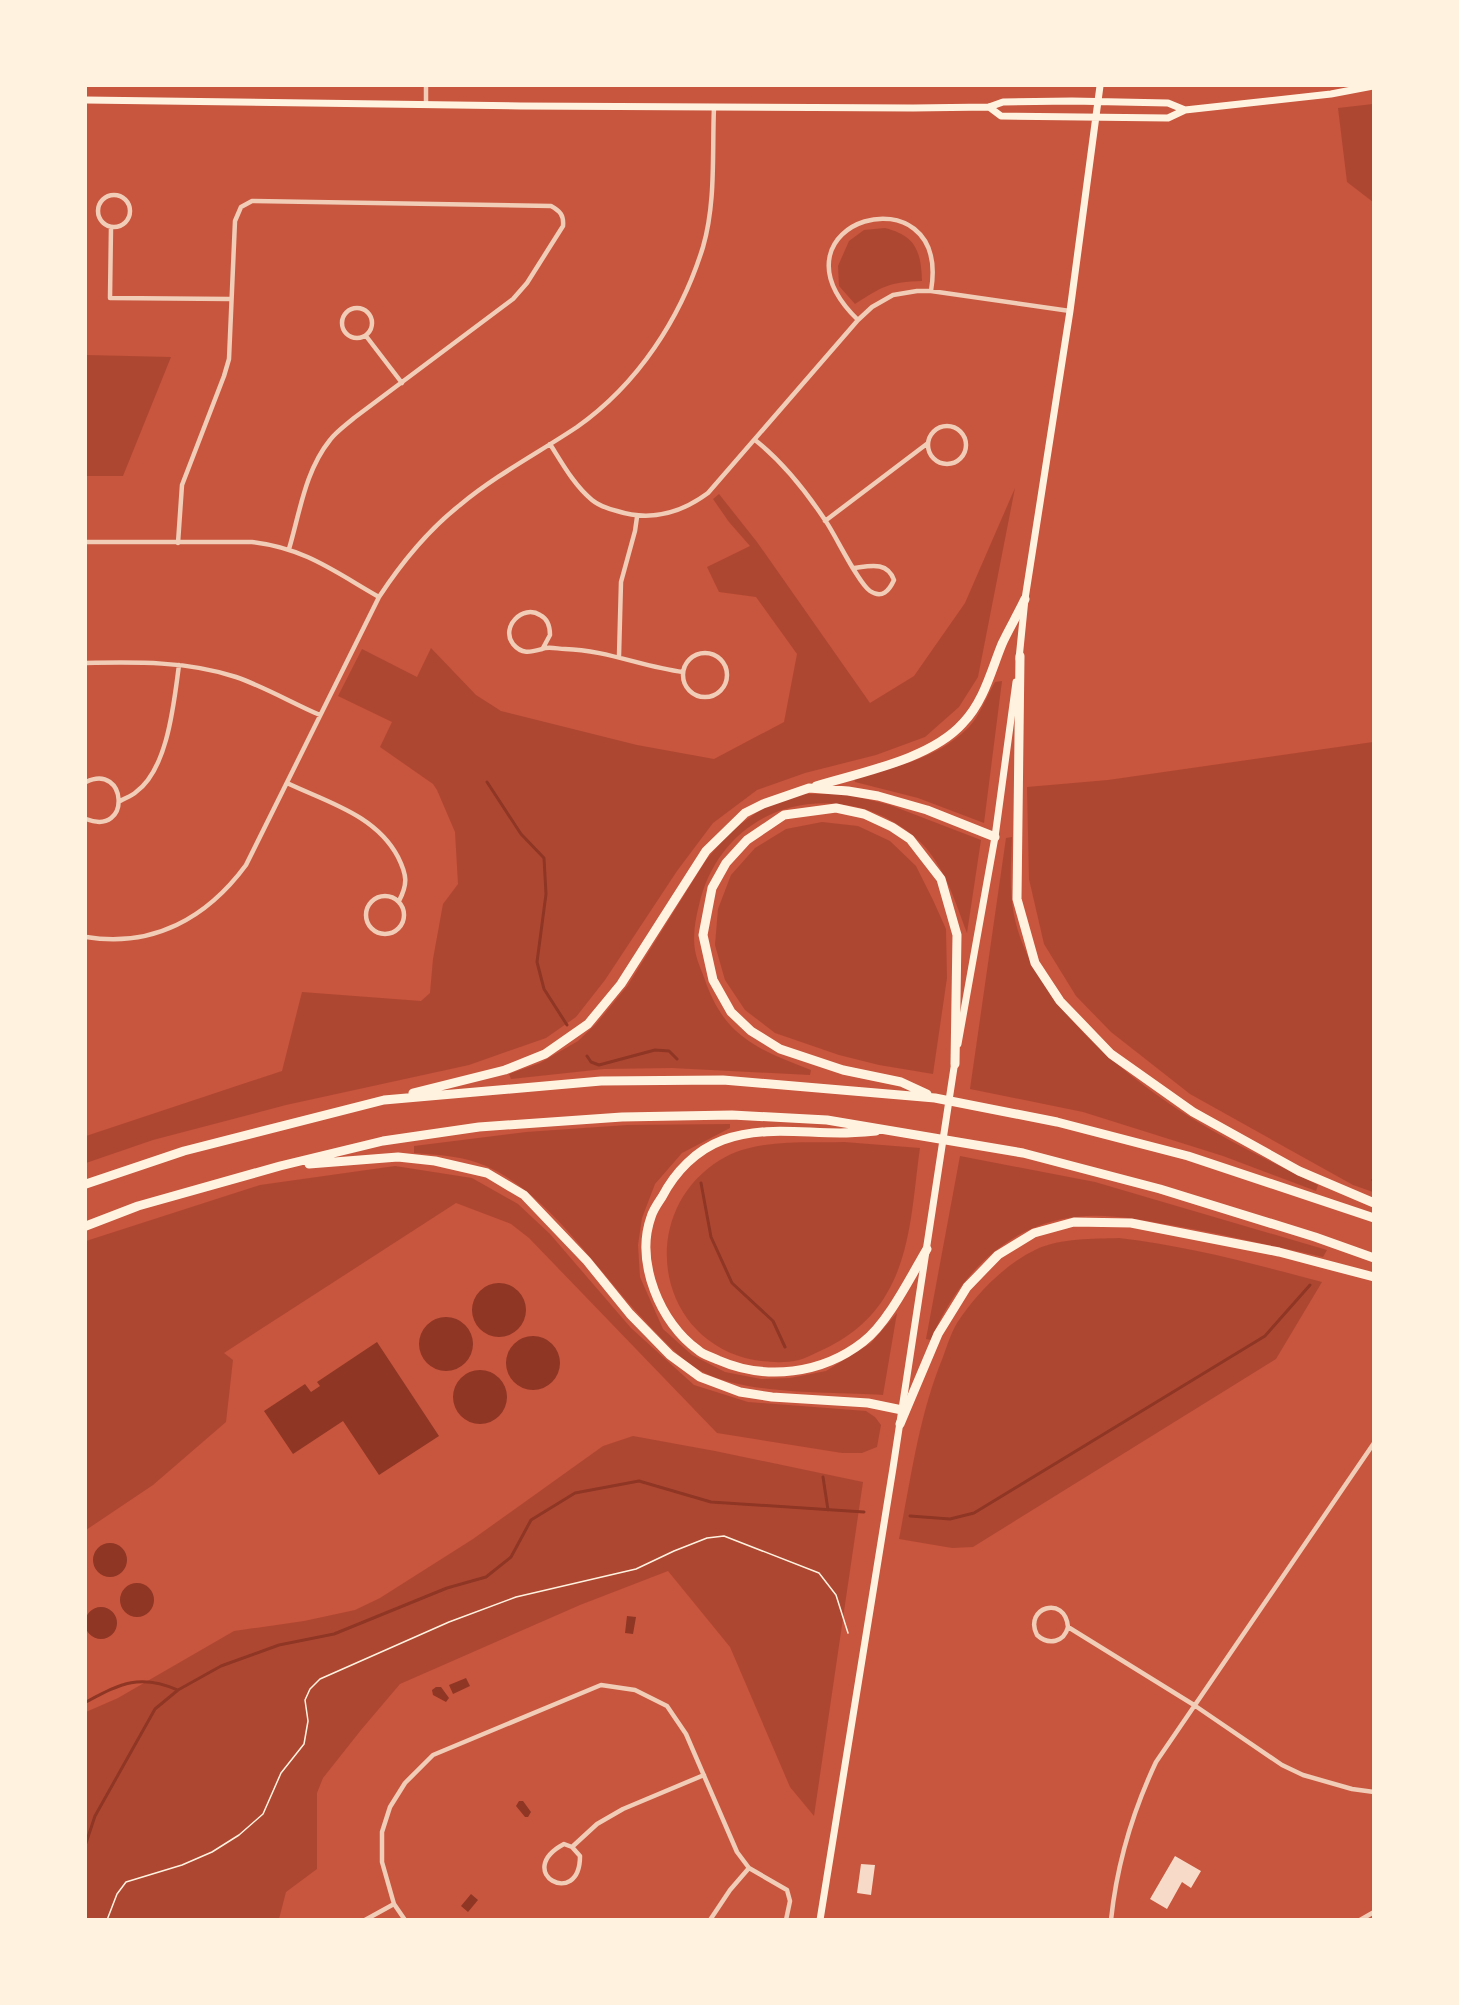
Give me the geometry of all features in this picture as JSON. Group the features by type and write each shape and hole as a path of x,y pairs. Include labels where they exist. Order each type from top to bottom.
{"highway":[{"path":"86,1184 184,1151 505,1070 545,1054 588,1024 621,984 706,851 745,813 762,804 890,764 931,748 964,723 987,686 1002,644 1026,599"},
{"path":"1020,656 1017,899 1035,963 1060,1001 1111,1053 1193,1112 1299,1171 1374,1203"},
{"path":"809,788 878,796 927,810 995,837"},
{"path":"935,1098 901,1082 843,1070 780,1049 752,1031 731,1012 713,980 703,935 712,888 726,863 747,840 784,815 837,808 864,814 892,827 910,839 941,879 957,935 955,1064"},
{"path":"384,1100 601,1081 723,1080 935,1098 1057,1122 1188,1156 1374,1218"},
{"path":"86,1226 138,1206 279,1166 383,1142 479,1127 622,1117 732,1114 827,1120 1023,1153 1160,1189 1315,1237 1374,1258"},
{"path":"893,1130 840,1133 786,1130 753,1132 722,1140 693,1157 669,1183 651,1218 646,1247 650,1280 659,1304 678,1331 698,1351 736,1368 778,1374 824,1365 864,1341 891,1310 927,1249"},
{"path":"279,1166 398,1158 435,1161 487,1173 524,1195 587,1261 630,1314 670,1355 700,1377 740,1392 772,1397 868,1403 902,1410"},
{"path":"900,1424 938,1334 967,1287 998,1255 1034,1233 1074,1222 1131,1223 1279,1252 1374,1277"}],"main road":[{"path":"820,1920 955,1064 995,837 1026,599 1070,311 1100,86"},
{"path":"988,107 1001,116 1168,118 1185,110 1371,88"},
{"path":"86,100 714,107 988,107 1003,102 1168,103 1185,110"}],"street":[{"path":"426,86 426,104"},
{"path":"86,937 98,939 139,937 167,930 189,920 211,905 230,886 246,865 379,597 402,562 459,505 579,425 611,399 630,379 663,336 685,296 703,246 711,202 714,107"},
{"path":"115,195 125,200 130,210 125,222 117,227 111,227 104,223 98,212 102,200 115,195"},
{"path":"178,543 182,485 229,359 235,221 240,207 252,201 551,206 559,210 564,219 563,226 521,292 354,418 331,438 317,458 289,549"},
{"path":"858,320 833,289 829,266 834,246 838,240 852,226 863,220 877,217 899,221 922,236 931,252 931,291"},
{"path":"111,227 110,298 230,299"},
{"path":"550,444 575,482 593,501 637,517 660,516 681,510 698,501 718,483 858,320 872,307 893,295 931,291 1070,311"},
{"path":"361,308 370,313 373,322 366,336 353,338 344,331 343,319 350,309 361,308"},
{"path":"366,336 402,383"},
{"path":"825,521 928,442 930,436 940,427 953,427 964,436 966,449 957,462 940,463 933,458 928,442"},
{"path":"755,440 792,475 825,521 865,587 877,594 885,594 894,580 886,568 877,565 854,568"},
{"path":"619,656 621,582 637,517"},
{"path":"86,542 252,542 289,549 314,559 379,597"},
{"path":"543,648 550,634 547,621 540,614 533,612 520,615 511,625 510,637 513,644 527,653 537,652 543,648 577,649 619,656 662,669 683,672"},
{"path":"705,653 715,655 723,661 728,677 722,690 713,696 700,697 687,689 683,672 691,658 705,653"},
{"path":"86,663 142,662 179,665 236,677 320,715"},
{"path":"120,801 137,792 151,776 166,741 179,665"},
{"path":"86,782 93,779 106,780 113,785 120,801 111,818 95,822 86,819"},
{"path":"287,783 359,816 392,845 404,869 406,888 399,901"},
{"path":"382,896 399,901 405,917 399,928 389,934 372,929 366,913 371,902 382,896"},
{"path":"1111,1920 1117,1873 1133,1815 1156,1762 1374,1443"},
{"path":"1068,1627 1063,1637 1049,1642 1037,1635 1034,1623 1038,1613 1051,1607 1057,1609 1065,1615 1068,1627 1194,1705 1292,1770 1342,1786 1374,1792"},
{"path":"405,1920 394,1904 382,1862 382,1832 390,1806 405,1783 433,1755 601,1685 635,1690 667,1706 686,1734 736,1852 748,1868 787,1890 790,1901 786,1920"},
{"path":"572,1847 597,1824 623,1809 704,1775"},
{"path":"564,1844 572,1847 580,1856 580,1867 576,1878 567,1883 557,1882 548,1877 543,1869 545,1858 564,1844"},
{"path":"710,1920 748,1868"},
{"path":"365,1920 394,1904"},
{"path":"1360,1920 1374,1912"}],"path":[{"path":"107,1920 117,1894 126,1882 182,1865 212,1852 239,1835 263,1814 281,1773 304,1744 308,1721 305,1700 310,1689 320,1679 460,1618 516,1597 636,1569 707,1538 724,1536 819,1573 826,1579 836,1595 848,1633"}],"shaded area":[{"path":"1374,104 1373,202 1347,182 1338,108"},
{"path":"885,228 904,235 915,246 920,261 922,281 902,282 887,286 855,304 839,286 838,266 849,241 864,230"},
{"path":"86,355 171,357 123,476 86,476"},
{"path":"1015,488 978,677 959,707 925,737 876,755 805,773 757,790 713,823 677,871 605,980 576,1017 546,1038 469,1065 286,1105 153,1140 86,1163 86,1136 282,1071 302,992 421,1001 430,993 433,959 443,904 458,884 455,832 433,784 380,747 392,722 338,696 362,649 417,677 431,648 476,695 501,711 637,745 714,759 784,722 797,654 756,597 719,592 707,567 750,546 713,499 719,494 757,542 870,703 914,676 965,603"},
{"path":"1002,681 984,823 918,798 855,782 854,778 915,760 957,738 973,722 995,682"},
{"path":"1374,742 1373,1192 1353,1185 1190,1094 1111,1032 1076,996 1044,944 1029,879 1027,787 1108,780"},
{"path":"804,794 846,794 890,805 981,840 967,933 940,868 926,848 903,828 885,817 866,810 830,803 803,805 779,811 757,822 737,837 720,856 708,879 699,905 694,942 710,994 730,1025 761,1049 811,1070 810,1075 672,1068 604,1069 511,1079 509,1074 540,1063 578,1041 596,1024 628,985 706,860 730,832 772,801"},
{"path":"822,822 858,826 890,841 916,866 946,929 947,978 933,1074 879,1065 839,1055 775,1033 745,1010 725,980 715,945 718,909 731,875 755,848 786,829"},
{"path":"1012,837 1011,886 1014,915 1024,946 1039,977 1059,1005 1083,1032 1137,1081 1224,1137 1318,1185 1316,1191 1223,1156 1083,1112 970,1089 1006,838"},
{"path":"730,1124 730,1128 682,1153 655,1184 642,1218 638,1245 640,1277 663,1329 692,1355 725,1372 761,1379 790,1378 826,1371 871,1343 897,1313 883,1395 766,1389 721,1379 695,1368 658,1334 572,1235 531,1195 509,1179 478,1163 414,1153 414,1146 526,1132 627,1125"},
{"path":"844,1142 920,1148 907,1241 895,1277 881,1303 858,1328 830,1346 799,1360 779,1362 745,1358 714,1344 691,1323 675,1297 668,1268 668,1238 677,1208 694,1182 720,1160 734,1153 780,1143"},
{"path":"960,1156 1095,1182 1327,1250 1323,1257 1209,1232 1124,1218 1088,1216 1051,1222 1028,1230 987,1258 954,1296 931,1340 926,1339"},
{"path":"395,1166 472,1178 518,1204 550,1234 631,1328 694,1385 748,1402 866,1411 881,1425 877,1447 862,1453 842,1453 717,1433 529,1238 511,1224 456,1203 224,1353 233,1360 226,1422 153,1485 86,1530 86,1241 260,1185"},
{"path":"1119,1238 1145,1241 1247,1262 1322,1282 1276,1359 973,1547 952,1548 899,1539 928,1401 951,1335 965,1312 982,1291 1003,1271 1037,1249 1067,1241"},
{"path":"499,1283 509,1285 518,1291 524,1300 526,1310 524,1320 518,1329 509,1335 499,1337 489,1335 480,1329 474,1320 472,1310 474,1300 480,1291 489,1285"},
{"path":"446,1317 456,1319 465,1325 471,1334 473,1344 471,1354 465,1363 456,1369 446,1371 436,1369 427,1363 421,1354 419,1344 421,1334 427,1325 436,1319"},
{"path":"533,1336 543,1338 552,1344 558,1353 560,1363 558,1373 552,1382 543,1388 533,1390 523,1388 514,1382 508,1373 506,1363 508,1353 514,1344 523,1338"},
{"path":"377,1342 439,1436 379,1475 343,1421 293,1454 264,1411 305,1384 311,1392 320,1386 317,1382"},
{"path":"480,1370 490,1372 499,1378 505,1387 507,1397 505,1407 499,1416 490,1422 480,1424 470,1422 461,1416 455,1407 453,1397 455,1387 461,1378 470,1372"},
{"path":"633,1436 863,1482 814,1816 790,1787 730,1647 668,1571 580,1605 400,1684 323,1778 317,1793 317,1869 286,1892 279,1919 86,1919 86,1712 118,1698 234,1631 304,1621 355,1610 380,1598 473,1539 603,1446"},
{"path":"110,1543 122,1548 127,1560 122,1572 110,1577 98,1572 93,1560 98,1548"},
{"path":"137,1583 149,1588 154,1600 149,1612 137,1617 125,1612 120,1600 125,1588"},
{"path":"101,1607 113,1611 117,1623 113,1635 101,1639 89,1635 85,1623 89,1611"},
{"path":"627,1616 636,1617 633,1634 625,1633"},
{"path":"466,1678 470,1686 453,1694 449,1685"},
{"path":"441,1687 449,1698 446,1702 433,1695 432,1690"},
{"path":"519,1801 523,1801 531,1812 528,1817 525,1817 516,1806"},
{"path":"471,1894 478,1900 468,1912 461,1906"}],"building":[{"path":"1175,1856 1201,1871 1191,1888 1182,1882 1167,1909 1150,1899"},
{"path":"861,1864 875,1865 871,1895 857,1893"}],"waterway":[{"path":"487,782 521,834 544,858 546,894 537,962 544,989 567,1025"},
{"path":"587,1056 591,1062 599,1065 655,1050 669,1051 677,1059"},
{"path":"701,1183 711,1237 732,1283 773,1321 785,1347"},
{"path":"910,1516 950,1519 974,1513 1265,1336 1310,1285"},
{"path":"823,1477 828,1510"},
{"path":"86,1843 95,1816 155,1709 178,1690 221,1666 279,1645 334,1634 447,1588 486,1577 511,1557 531,1520 575,1493 639,1481 711,1502 864,1512"},
{"path":"86,1702 109,1690 130,1683 152,1682 178,1690"}]}
